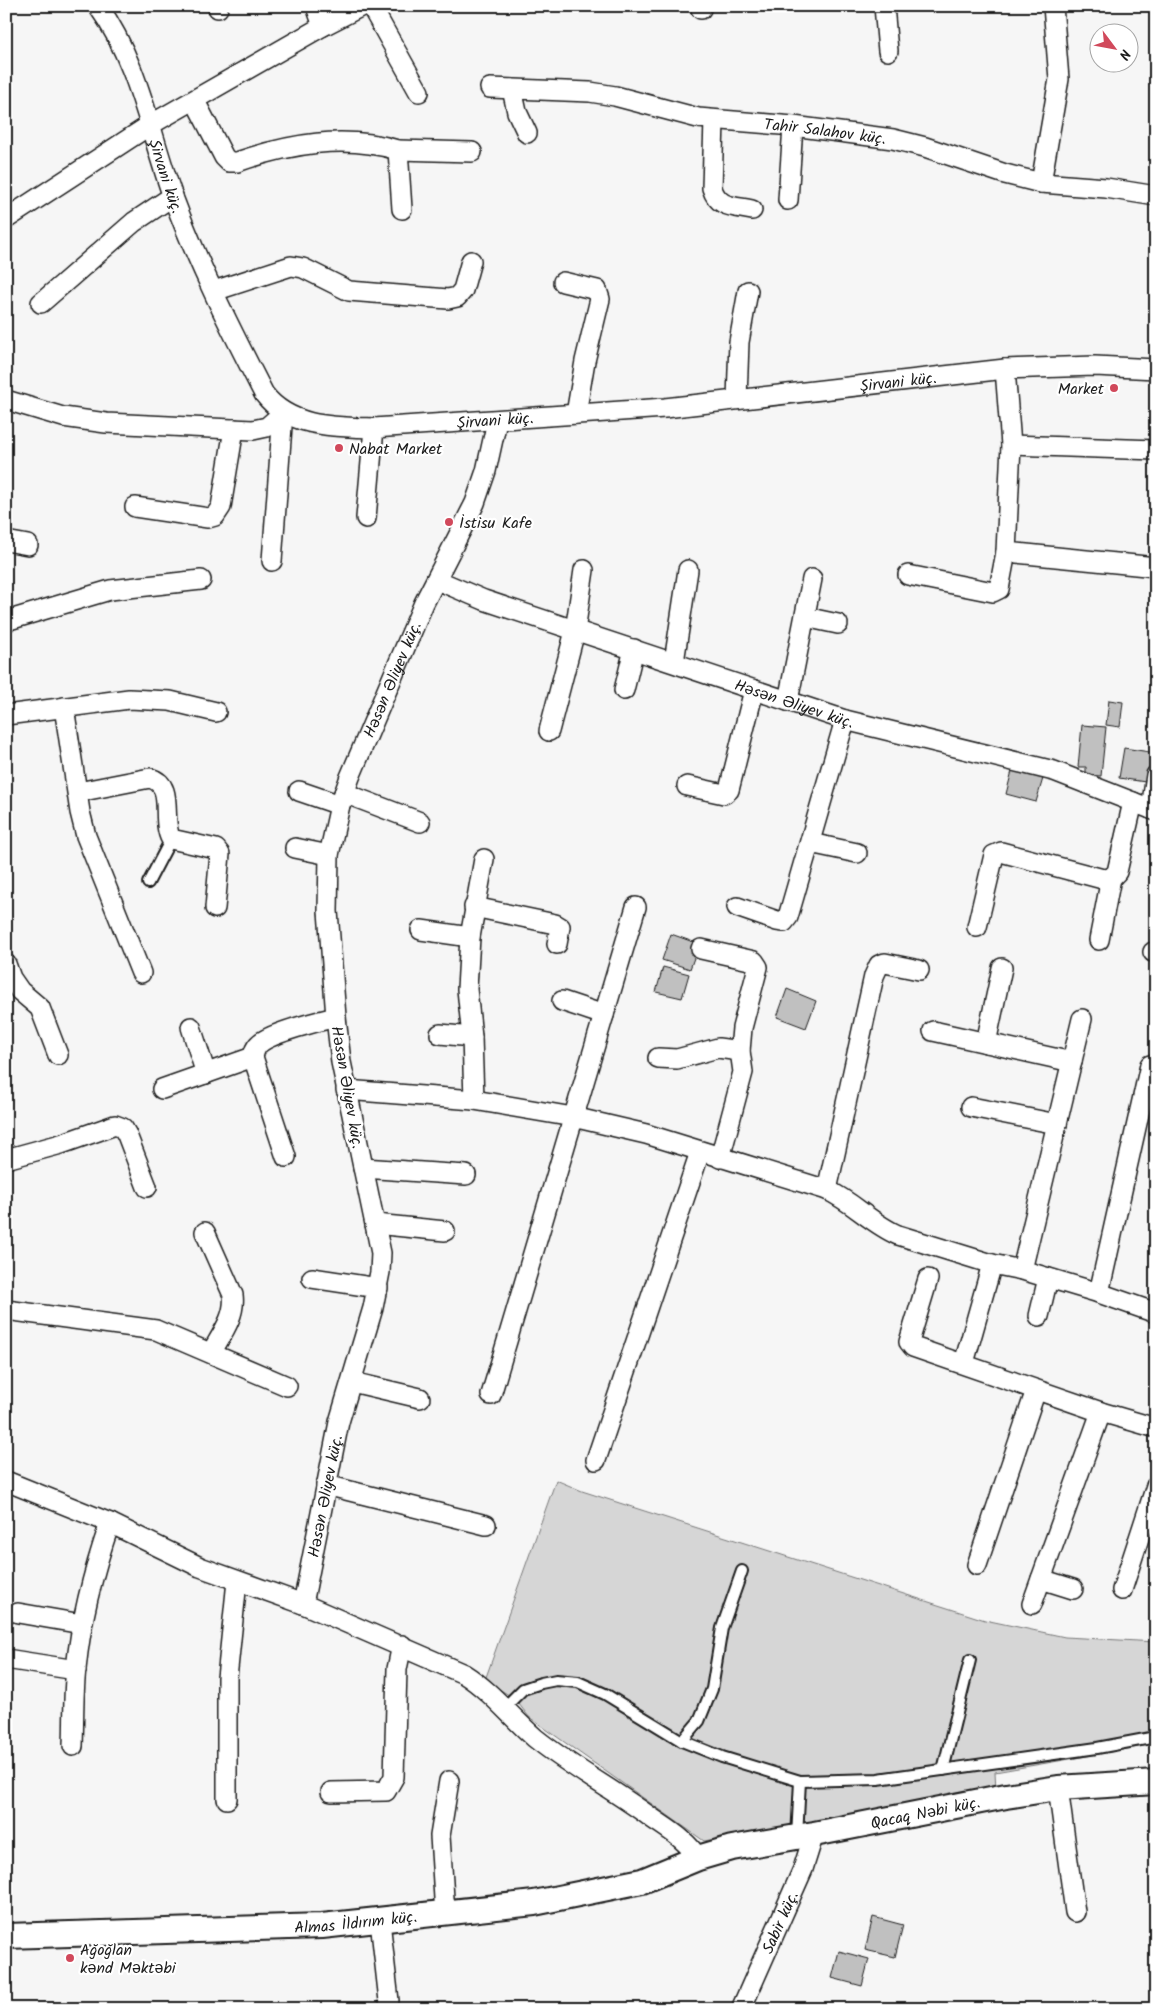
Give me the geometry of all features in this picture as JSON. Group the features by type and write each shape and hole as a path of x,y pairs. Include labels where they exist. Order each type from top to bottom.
{"street":[{"name":"Şirvani küç.","path":"98,6 124,50 173,196 214,291 264,394 272,404 284,413 305,421 335,427 374,428 497,421 665,408 1005,369 1095,366 1156,369"},
{"path":"316,6 323,26"},
{"path":"6,219 150,125 195,102 323,26 362,6"},
{"path":"371,6 418,92"},
{"path":"884,6 888,51"},
{"path":"1041,183 1059,79 1052,6"},
{"name":"Tahir Salahov küç.","path":"490,88 590,92 714,120 793,126 885,138 917,145 1005,174 1041,183 1106,188 1156,196"},
{"path":"512,89 517,112 527,133"},
{"path":"195,102 224,157 229,162 237,162 291,146 325,142 360,142 398,150 472,152"},
{"path":"714,120 712,188 715,198 721,204 752,210"},
{"path":"788,200 793,126"},
{"path":"398,150 402,209"},
{"path":"41,303 134,222 173,196"},
{"path":"214,291 291,266 303,268 349,291 448,299 457,297 463,290 471,261"},
{"path":"563,282 597,290 600,299 585,361 576,414"},
{"path":"737,399 739,342 748,291"},
{"path":"908,576 994,592 999,589 1006,552 1011,445 1005,369"},
{"path":"6,400 63,417 97,422 234,429 262,430 284,413"},
{"path":"272,561 284,413"},
{"name":"Həsən Əliyev küç.","path":"303,1604 339,1422 378,1288 381,1253 346,1090 336,1017 328,911 329,855 342,799 424,602 475,503 486,471 497,421"},
{"path":"366,518 374,428"},
{"path":"135,506 208,518 215,516 221,507 234,429"},
{"path":"1011,445 1156,450"},
{"path":"6,541 28,545"},
{"path":"1006,552 1156,567"},
{"path":"549,730 575,631 584,570"},
{"path":"674,662 688,570"},
{"path":"788,701 812,579"},
{"path":"6,621 110,590 201,580"},
{"name":"Həsən Əliyev küç.","path":"437,580 458,591 845,720 1054,771 1147,807"},
{"path":"805,616 838,624"},
{"path":"624,690 634,649"},
{"path":"687,786 724,794 729,790 754,690"},
{"path":"6,715 130,699 170,702 216,712"},
{"path":"64,707 86,836 141,973"},
{"path":"736,907 784,922 788,917 845,720"},
{"path":"1099,940 1111,878 1117,872 1147,807 1156,775"},
{"path":"78,792 150,778 160,781 164,788 167,831 171,839 216,849 220,854 215,908"},
{"path":"299,791 342,799 420,822"},
{"path":"810,843 857,854"},
{"path":"296,848 329,855"},
{"path":"977,927 991,861 994,855 1001,852 1103,879 1111,878"},
{"path":"474,1100 472,1037 467,988 470,937 484,859"},
{"path":"474,907 555,924 560,927 558,944"},
{"path":"491,1395 636,907"},
{"path":"421,930 470,937"},
{"path":"701,949 754,961 758,967 744,1014 740,1051 743,1072 720,1158"},
{"path":"827,1190 874,976 879,965 885,963 919,970"},
{"path":"986,1043 1002,968"},
{"path":"8,974 20,991 40,1008 58,1055"},
{"path":"562,1001 604,1014"},
{"path":"286,1157 253,1057 255,1049 261,1042 309,1024 336,1017"},
{"path":"1022,1270 1082,1019"},
{"path":"191,1027 206,1074"},
{"path":"933,1031 1072,1062"},
{"path":"440,1034 472,1037"},
{"path":"658,1058 677,1059 718,1048 740,1051"},
{"path":"162,1089 253,1057"},
{"path":"1099,1293 1150,1095 1150,1065"},
{"path":"346,1090 474,1100 574,1117 646,1134 827,1190 841,1197 886,1230 992,1264 1022,1270 1099,1293 1156,1313"},
{"path":"971,1107 1057,1124"},
{"path":"6,1159 61,1144 115,1125 123,1128 127,1135 146,1187"},
{"path":"596,1460 700,1152"},
{"path":"364,1168 466,1176"},
{"path":"376,1224 445,1231"},
{"path":"205,1232 233,1295 235,1305 232,1315 211,1353"},
{"path":"964,1363 992,1264"},
{"path":"312,1278 378,1288"},
{"path":"1039,1316 1048,1278"},
{"path":"928,1279 909,1342 913,1347 964,1363 1101,1412 1156,1428"},
{"path":"6,1310 140,1326 173,1335 287,1386"},
{"path":"352,1382 420,1398"},
{"path":"977,1565 1036,1390"},
{"path":"1032,1604 1101,1412"},
{"path":"6,1481 110,1523 200,1567 303,1604 464,1674 479,1683 503,1709 571,1765 609,1787 682,1839 698,1858"},
{"path":"326,1485 486,1525"},
{"path":"1122,1590 1156,1486"},
{"path":"73,1746 76,1670 82,1624 100,1552 110,1523"},
{"path":"1041,1580 1073,1589"},
{"path":"227,1799 227,1678 238,1581"},
{"path":"18,1613 82,1624"},
{"path":"331,1792 386,1791 394,1777 397,1669 402,1646"},
{"path":"6,1658 76,1670"},
{"path":"445,1914 440,1836 449,1781"},
{"name":"Qacaq Nəbi küç.","path":"698,1858 732,1848 805,1836 1006,1796 1058,1788 1156,1782"},
{"path":"1058,1788 1075,1912"},
{"name":"Sabir küç.","path":"741,2009 804,1869 805,1836"},
{"name":"Almas İldırım küç.","path":"6,1936 322,1926 445,1914 534,1903 612,1888 642,1881 698,1858"},
{"path":"380,1921 389,2001"}],"lane":[{"path":"148,883 171,839"},
{"path":"682,1741 699,1721 712,1688 722,1628 742,1571"},
{"path":"943,1770 970,1660"},
{"path":"503,1709 523,1689 556,1680 578,1682 605,1694 682,1741 722,1757 800,1781 878,1779 1097,1748 1156,1736"},
{"path":"800,1781 805,1836"}],"shaded area":[{"path":"556,1480 582,1491 985,1620 1065,1637 1156,1642 1156,1744 995,1772 996,1790 704,1841 529,1717 515,1699 485,1680"}],"building":[{"path":"1109,700 1123,702 1120,727 1106,725"},
{"path":"1082,725 1106,727 1101,776 1086,775 1086,767 1078,767"},
{"path":"1124,748 1156,753 1152,783 1119,778"},
{"path":"1013,767 1044,775 1036,802 1006,794"},
{"path":"671,934 699,944 690,969 662,960"},
{"path":"663,967 689,974 682,998 656,992"},
{"path":"787,989 816,1001 806,1028 777,1017"},
{"path":"873,1917 903,1925 895,1957 865,1950"},
{"path":"839,1951 869,1959 862,1986 832,1978"}],"place":[{"name":"Market","path":"1114,388"},
{"name":"Nabat Market","path":"339,448"},
{"name":"İstisu Kafe","path":"449,522"},
{"name":"Ağoğlan kənd Məktəbi","path":"70,1958"}]}
